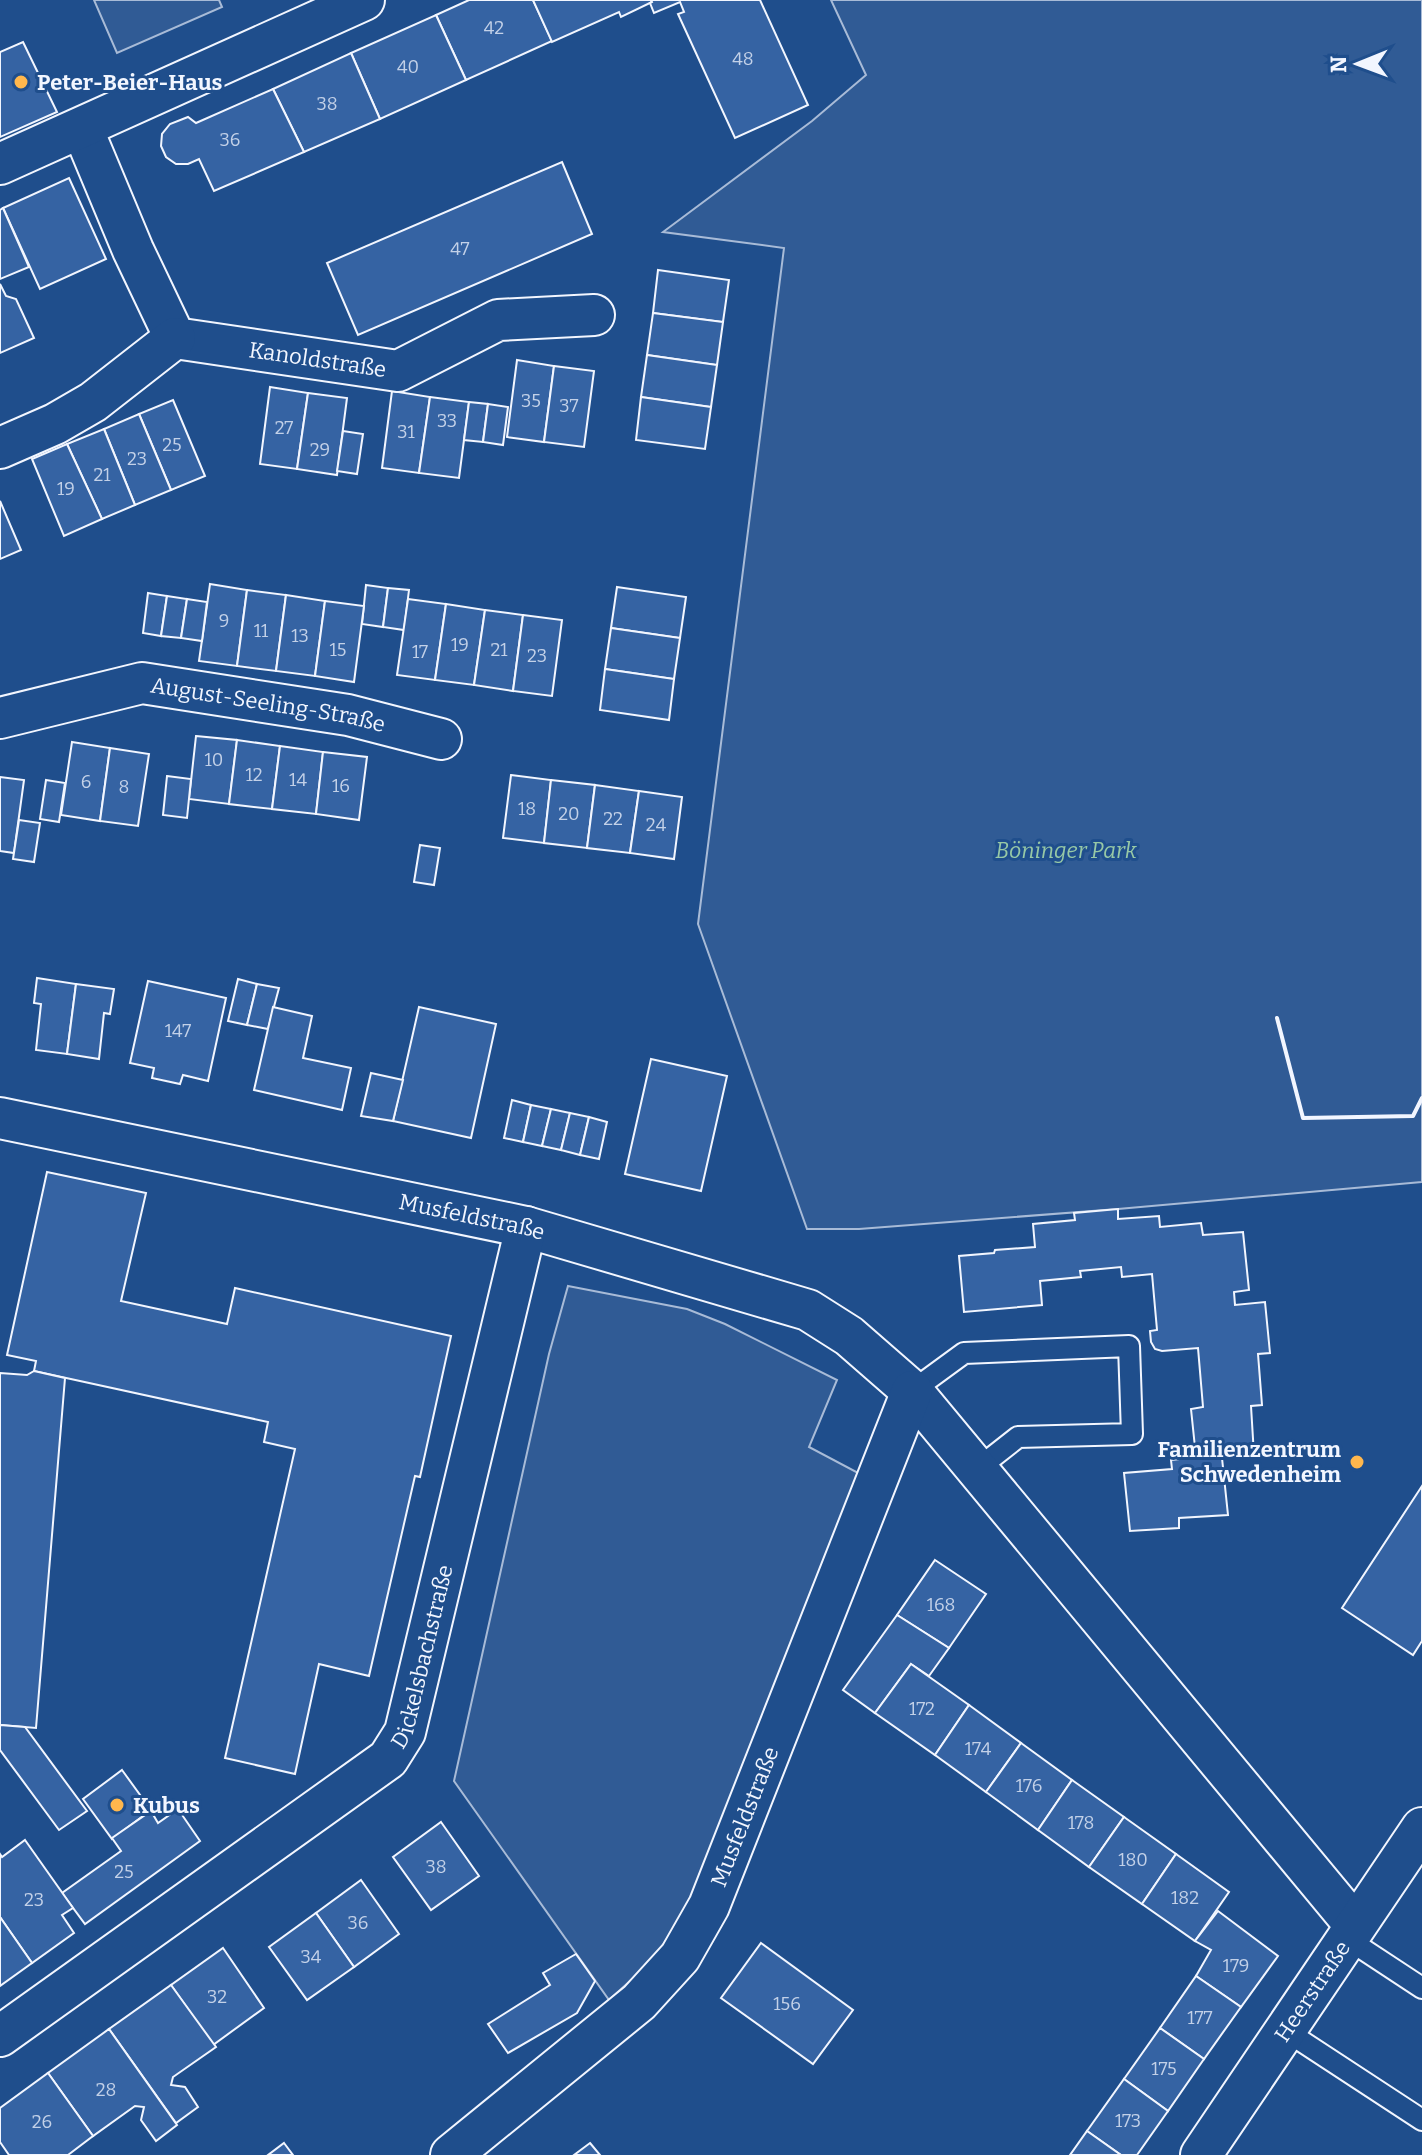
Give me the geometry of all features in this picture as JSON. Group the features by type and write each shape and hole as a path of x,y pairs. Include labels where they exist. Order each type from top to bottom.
{"street":[{"path":"0,164 364,0"},
{"path":"0,448 55,424 93,402 175,338 133,250 82,128"},
{"name":"Kanoldstraße","path":"175,338 398,371 498,320 594,315"},
{"name":"August-Seeling-Straße","path":"0,718 142,683 348,715 441,739"},
{"name":"Musfeldstraße","path":"0,1118 526,1227 808,1310 849,1336 912,1391 1350,1932"},
{"name":"Dickelsbachstraße","path":"0,2036 388,1759 405,1732 526,1227"},
{"name":"Musfeldstraße","path":"451,2155 639,2002 680,1957 709,1906 912,1391"},
{"name":"Heerstraße","path":"1213,2151 1350,1932 1415,1854"}],"lane":[{"path":"912,1391 964,1353 1129,1346 1132,1434 1018,1437 976,1470"},
{"path":"1350,1932 1422,1988"},
{"path":"1286,2031 1422,2120"}],"shaded area":[{"path":"94,0 219,0 222,7 117,53"},
{"name":"Böninger Park","path":"831,0 1422,0 1422,1182 859,1229 807,1229 698,924 784,248 663,232 812,121 866,75"},
{"path":"568,1286 687,1309 725,1324 837,1380 809,1447 862,1475 692,1896 651,1962 609,2000 454,1781 549,1354"}],"building":[{"path":"469,0 533,0 552,41 466,80 436,15"},
{"path":"533,0 652,2 621,17 619,12 552,42"},
{"path":"651,0 760,0 808,105 735,138 678,14 684,12 680,2 654,13"},
{"path":"436,15 466,80 380,119 351,53"},
{"name":"Peter-Beier-Haus","path":"23,42 57,112 0,137 0,52"},
{"path":"351,53 380,119 304,152 273,89"},
{"path":"273,89 304,152 214,191 199,159 188,164 176,164 166,157 161,146 162,134 170,124 188,117 196,123"},
{"path":"562,162 592,234 358,335 327,263"},
{"path":"69,178 106,259 40,289 3,208"},
{"path":"3,208 29,267 0,279 0,210"},
{"path":"658,270 729,280 723,322 653,313"},
{"path":"0,284 6,296 16,299 34,338 0,353"},
{"path":"653,313 723,322 717,365 647,355"},
{"path":"647,355 717,365 711,407 641,397"},
{"path":"517,360 554,366 544,442 507,437"},
{"path":"554,366 594,371 584,447 544,442"},
{"path":"270,387 308,393 297,469 260,464"},
{"path":"392,391 430,397 419,473 382,468"},
{"path":"308,393 347,398 337,475 297,469"},
{"path":"430,397 469,402 459,478 419,473"},
{"path":"641,397 711,407 705,449 636,440"},
{"path":"173,400 205,476 171,490 139,414"},
{"path":"469,402 488,404 483,442 464,440"},
{"path":"488,404 508,407 503,445 483,442"},
{"path":"139,414 171,490 135,505 104,429"},
{"path":"104,429 135,505 102,519 67,444"},
{"path":"343,431 363,434 357,474 337,471"},
{"path":"67,444 102,519 64,536 32,459"},
{"path":"0,501 21,550 0,559"},
{"path":"210,584 247,590 237,666 199,661"},
{"path":"366,585 388,588 383,627 362,624"},
{"path":"617,587 686,597 680,638 611,628"},
{"path":"388,588 409,590 404,630 383,627"},
{"path":"247,590 286,595 276,671 237,666"},
{"path":"148,593 167,596 161,636 143,633"},
{"path":"286,595 325,601 315,676 276,671"},
{"path":"167,596 187,599 181,638 161,636"},
{"path":"187,599 207,602 202,641 181,638"},
{"path":"408,599 446,604 435,680 397,675"},
{"path":"325,601 364,606 354,682 315,676"},
{"path":"446,604 485,610 474,685 435,680"},
{"path":"485,610 523,615 513,691 474,685"},
{"path":"523,615 562,620 552,696 513,691"},
{"path":"611,628 680,638 674,679 605,669"},
{"path":"605,669 674,679 669,720 600,710"},
{"path":"196,736 237,740 229,804 189,799"},
{"path":"237,740 280,746 272,809 229,804"},
{"path":"72,742 110,748 100,821 61,815"},
{"path":"280,746 323,752 316,814 272,809"},
{"path":"110,748 149,754 138,826 100,821"},
{"path":"323,752 367,757 359,820 316,814"},
{"path":"511,775 551,780 544,843 503,838"},
{"path":"167,776 191,779 187,818 163,815"},
{"path":"0,777 24,780 14,853 0,851"},
{"path":"46,780 65,783 59,822 40,819"},
{"path":"551,780 595,785 587,848 544,843"},
{"path":"595,785 639,791 630,853 587,848"},
{"path":"639,791 682,797 674,859 630,853"},
{"path":"19,820 40,823 34,862 13,859"},
{"path":"420,845 440,848 434,885 414,882"},
{"path":"37,978 76,984 67,1054 36,1050 41,1004 34,1003"},
{"path":"238,979 257,984 247,1025 228,1021"},
{"path":"148,981 226,998 208,1081 183,1075 180,1084 152,1078 154,1068 130,1063"},
{"path":"76,984 114,989 110,1014 104,1013 99,1059 67,1054"},
{"path":"257,984 279,988 268,1029 247,1025"},
{"path":"273,1007 312,1016 303,1058 351,1068 342,1110 254,1090"},
{"path":"419,1007 496,1024 471,1138 393,1121"},
{"path":"651,1059 727,1076 701,1191 625,1174"},
{"path":"371,1073 403,1080 393,1121 361,1116"},
{"path":"512,1100 531,1105 523,1142 504,1138"},
{"path":"531,1105 551,1109 542,1146 523,1142"},
{"path":"551,1109 570,1113 561,1150 542,1146"},
{"path":"570,1113 589,1117 580,1155 561,1150"},
{"path":"589,1117 607,1122 599,1159 580,1155"},
{"path":"47,1172 146,1193 121,1301 227,1324 235,1288 451,1336 420,1477 415,1476 369,1676 319,1664 295,1774 225,1758 295,1449 264,1442 268,1422 34,1371 36,1361 7,1355"},
{"path":"1118,1209 1118,1219 1159,1216 1160,1227 1201,1223 1203,1235 1243,1232 1249,1290 1234,1292 1235,1305 1265,1302 1270,1353 1258,1354 1262,1405 1251,1406 1254,1455 1222,1458 1228,1515 1179,1518 1179,1528 1130,1531 1124,1473 1172,1469 1171,1460 1196,1457 1191,1409 1203,1407 1198,1348 1162,1351 1155,1349 1151,1342 1150,1331 1157,1330 1152,1274 1122,1277 1121,1267 1080,1271 1081,1277 1040,1281 1042,1305 964,1312 959,1256 1035,1247 1033,1224 1075,1220 1074,1213"},
{"path":"34,1371 65,1378 36,1728 0,1725 0,1373 27,1375"},
{"path":"1422,1486 1422,1641 1413,1655 1342,1608"},
{"path":"935,1560 986,1594 949,1648 897,1615"},
{"path":"897,1615 949,1648 929,1676 911,1664 875,1713 843,1690"},
{"path":"911,1664 969,1705 935,1755 875,1713"},
{"path":"969,1705 1021,1743 986,1792 935,1755"},
{"path":"0,1725 25,1727 87,1811 59,1830 0,1750"},
{"path":"1021,1743 1072,1780 1038,1830 986,1792"},
{"name":"Kubus","path":"122,1770 151,1810 112,1839 83,1799"},
{"path":"1072,1780 1124,1817 1089,1867 1038,1830"},
{"path":"178,1809 200,1841 85,1924 62,1893 121,1851 112,1838 151,1811 158,1823"},
{"path":"1124,1817 1176,1854 1142,1904 1089,1867"},
{"path":"441,1822 479,1876 431,1910 393,1857"},
{"path":"25,1840 73,1908 62,1915 74,1933 32,1963 0,1917 0,1854 2,1857"},
{"path":"1176,1854 1229,1892 1195,1941 1142,1904"},
{"path":"361,1880 399,1934 354,1967 316,1913"},
{"path":"1218,1911 1278,1956 1241,2007 1196,1976 1211,1950 1195,1941"},
{"path":"316,1913 354,1967 307,2000 269,1947"},
{"path":"0,1917 32,1963 0,1986"},
{"path":"761,1943 853,2010 813,2064 721,1998"},
{"path":"223,1948 264,2008 213,2045 171,1985"},
{"path":"576,1954 595,1981 577,2013 508,2053 488,2024 550,1985 543,1973"},
{"path":"1196,1976 1241,2007 1204,2059 1160,2028"},
{"path":"171,1985 216,2047 173,2077 171,2085 185,2087 198,2107 176,2123 109,2029"},
{"path":"1160,2028 1204,2059 1168,2111 1124,2079"},
{"path":"109,2029 177,2125 156,2141 141,2120 144,2107 135,2106 93,2136 48,2073"},
{"path":"48,2073 93,2136 68,2155 9,2155 0,2142 0,2108"},
{"path":"1124,2079 1168,2111 1137,2155 1121,2155 1087,2131"},
{"path":"1087,2131 1121,2155 1070,2155"},
{"path":"284,2143 293,2155 268,2155"},
{"path":"590,2143 600,2155 574,2155"}],"wall":[{"path":"1277,1018 1303,1118 1413,1116 1422,1098"}],"place":[{"name":"Peter-Beier-Haus","path":"21,82"},
{"name":"Familienzentrum Schwedenheim","path":"1357,1462"},
{"name":"Kubus","path":"117,1805"}]}
